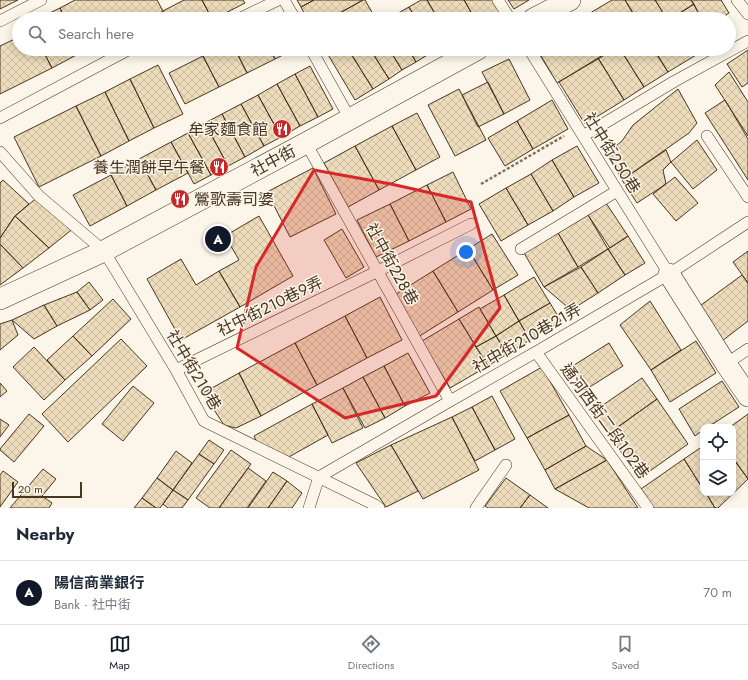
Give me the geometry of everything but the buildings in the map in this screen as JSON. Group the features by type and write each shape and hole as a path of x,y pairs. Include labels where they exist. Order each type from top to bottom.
{"street":[{"path":"547,12 570,0"},
{"name":"社中街","path":"0,299 104,251 465,56"},
{"path":"670,274 726,364 748,396"}],"lane":[{"path":"253,12 278,0"},
{"path":"284,0 291,12"},
{"path":"498,0 506,12"},
{"path":"737,0 748,14"},
{"path":"17,12 35,2"},
{"path":"0,21 12,14"},
{"path":"736,48 748,41"},
{"path":"0,118 117,56"},
{"path":"315,56 350,119"},
{"name":"社中街250巷","path":"533,56 670,274"},
{"path":"580,132 721,56"},
{"path":"707,136 748,197"},
{"name":"社中街228巷","path":"306,143 450,401"},
{"name":"社中街210巷","path":"0,152 39,196 104,251 176,370 204,421 379,508"},
{"path":"521,249 617,191"},
{"name":"社中街210巷21弄","path":"319,478 670,274 748,222"},
{"name":"社中街210巷9弄","path":"176,370 471,224"},
{"path":"726,364 748,348"},
{"name":"通河西街二段102巷","path":"536,352 648,508"},
{"path":"476,508 506,465"},
{"path":"309,508 319,478"}],"path":[{"path":"481,184 580,132"}],"highlighted area":[{"path":"314,170 391,184 471,202 500,308 436,396 345,418 237,348 256,267"}],"place":[{"name":"牟家麵食館","path":"282,129"},
{"name":"養生潤餅早午餐","path":"219,167"},
{"name":"鶯歌壽司婆","path":"180,199"},
{"name":"陽信商業銀行","path":"218,239"}]}
